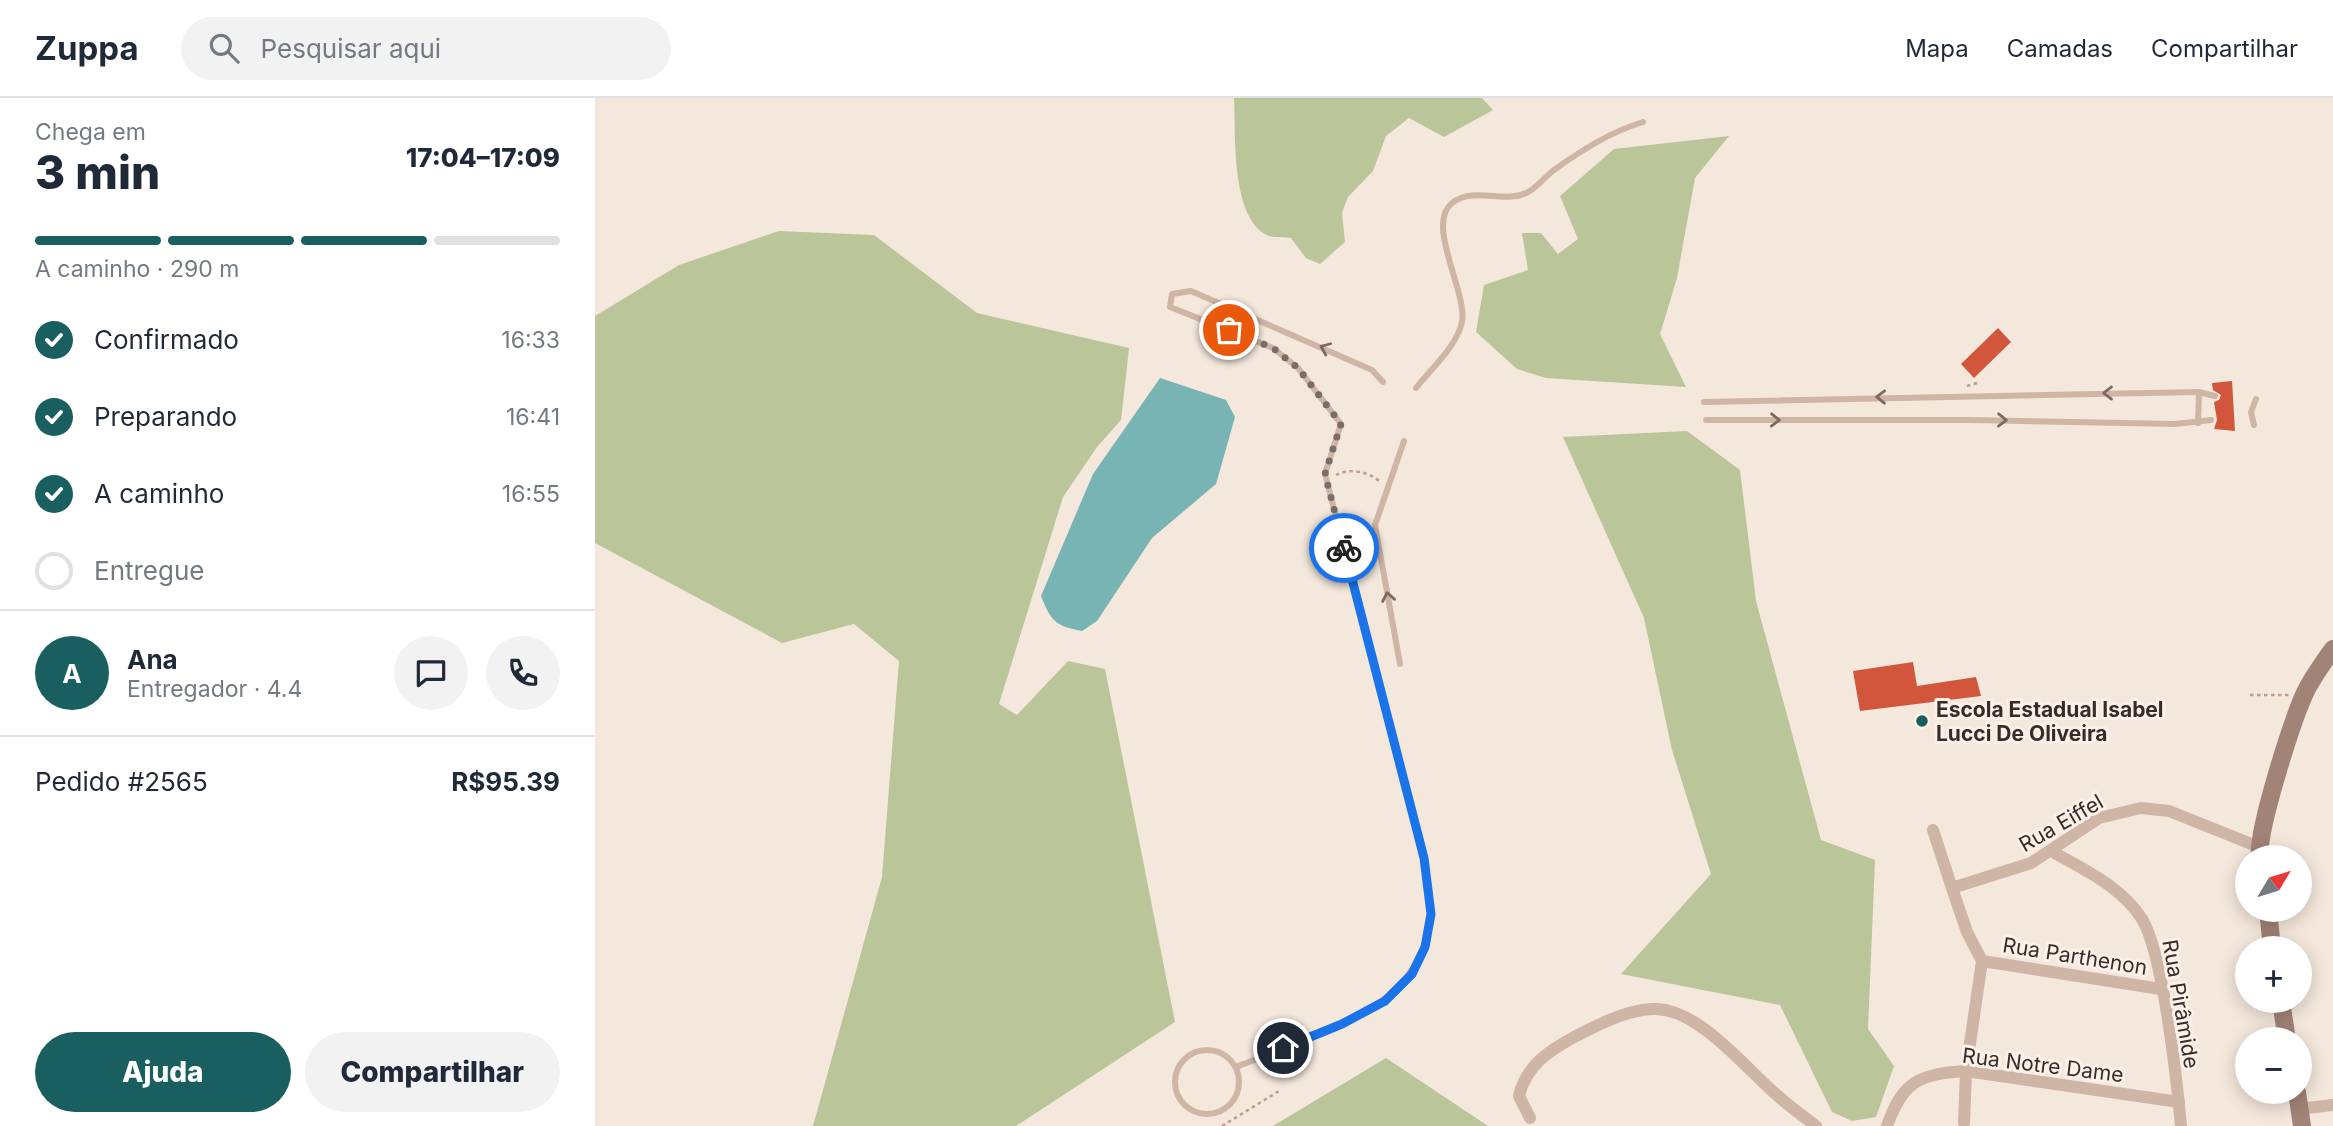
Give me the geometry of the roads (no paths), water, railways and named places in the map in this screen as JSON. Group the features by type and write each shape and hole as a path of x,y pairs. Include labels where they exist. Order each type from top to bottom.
{"main road":[{"path":"2261,845 2304,695 2333,649"}],"street":[{"name":"Rua Eiffel","path":"1952,888 2013,871 2053,852 2099,818 2141,808 2169,811 2244,845"},
{"path":"1933,830 1967,932 1982,961 1966,1071 1964,1123"},
{"name":"Rua Pirâmide","path":"2053,852 2097,876 2124,897 2142,918 2149,934 2161,989 2181,1126"},
{"name":"Rua Parthenon","path":"1982,961 2161,989"},
{"path":"1530,1118 1519,1096 1522,1082 1528,1071 1546,1054 1619,1017 1658,1009 1679,1014 1699,1026 1730,1051 1779,1098 1816,1126"},
{"name":"Rua Notre Dame","path":"1887,1126 1904,1090 1911,1083 1926,1076 1966,1071 2179,1102"},
{"path":"2299,1109 2333,1105"}],"lane":[{"path":"1416,388 1455,340 1463,321 1443,222 1448,206 1459,199 1481,193 1509,197 1528,193 1552,172 1593,144 1620,129 1643,122"},
{"path":"1236,1067 1342,1024 1385,1001 1412,974 1425,947 1431,914 1424,858 1325,474 1341,424 1298,368 1273,348 1170,307 1173,293 1191,291 1372,370 1383,382"},
{"path":"1704,402 2199,392 2215,396"},
{"path":"2198,423 2199,392"},
{"path":"2254,425 2251,412 2256,399"},
{"path":"1706,420 2198,423 2211,420"},
{"path":"1400,664 1375,525 1404,441"},
{"path":"1209,1049 1225,1054 1236,1067 1239,1077 1238,1092 1230,1105 1216,1113 1201,1114 1187,1107 1177,1095 1174,1079 1180,1063 1192,1052 1209,1049"}],"water":[{"path":"1160,378 1226,400 1235,417 1216,484 1152,538 1097,621 1082,631 1066,627 1051,617 1041,596 1093,474"}],"place":[{"name":"Escola Estadual Isabel Lucci De Oliveira","path":"1922,721"}]}
